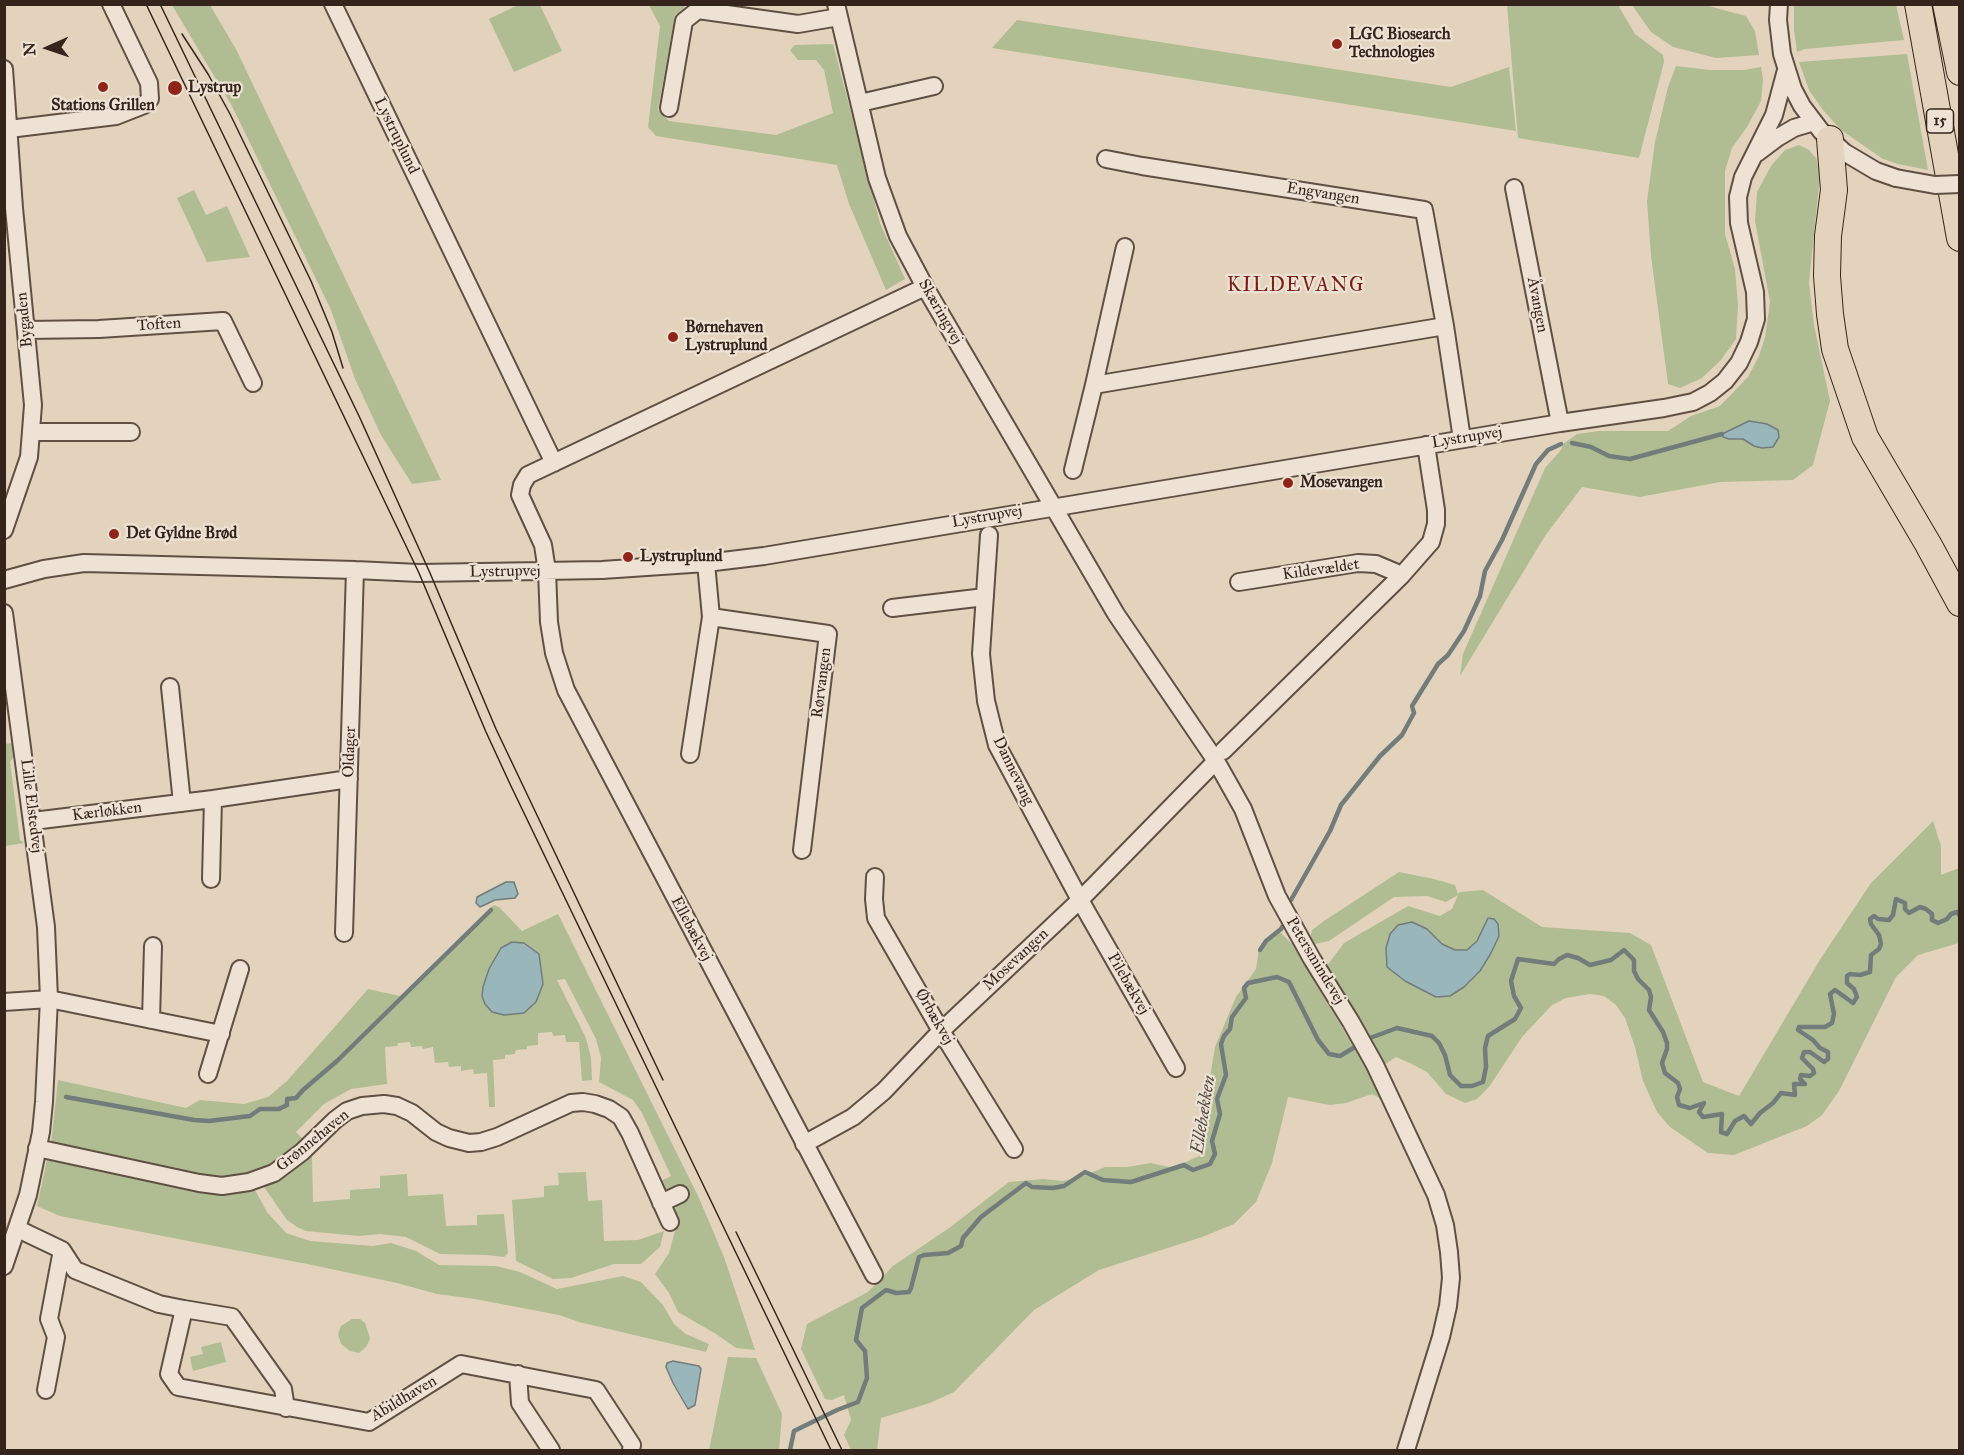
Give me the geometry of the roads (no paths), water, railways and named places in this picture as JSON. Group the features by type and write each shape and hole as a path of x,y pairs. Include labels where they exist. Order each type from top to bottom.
{"highway":[{"name":"15","path":"1918,4 1959,238"},
{"path":"1946,4 1959,72"},
{"path":"1822,131 1834,190 1828,236 1827,276 1835,349 1865,437 1928,544 1959,603"}],"street":[{"path":"9,129 116,116 144,105 150,99 149,83 111,4"},
{"name":"Lystruplund","path":"333,4 554,463"},
{"path":"1765,4 1778,12 1780,45 1793,89 1802,106 1822,131 1860,163 1896,178 1935,185 1959,184"},
{"name":"Skæringvej","path":"669,108 684,21 698,10 711,8 798,24 838,11 877,178 898,236 925,287 1052,506"},
{"name":"Bygaden","path":"4,69 9,129 7,149 9,207 26,330 33,405 28,457 4,530"},
{"name":"Lystrupvej","path":"4,580 44,569 84,563 419,573 602,570 706,563 764,556 1052,506 1693,402 1710,393 1725,381 1739,363 1756,319 1755,292 1739,223 1738,197 1743,177 1774,115 1786,70"},
{"path":"860,103 934,86"},
{"name":"Lystrupvej","path":"1752,158 1794,128 1822,131"},
{"name":"Engvangen","path":"1106,159 1424,210 1462,439"},
{"name":"Åvangen","path":"1515,188 1560,423"},
{"path":"1073,470 1125,247"},
{"path":"547,571 543,545 520,495 522,485 528,475 925,287"},
{"name":"Toften","path":"26,330 99,329 223,321 253,383"},
{"path":"1094,385 1445,326"},
{"path":"32,432 131,432"},
{"name":"Mosevangen","path":"804,1143 853,1117 884,1091 941,1031 1080,900 1431,542 1436,524 1436,510 1426,445"},
{"name":"Petersmindevej","path":"1052,506 1116,614 1219,756 1243,809 1277,896 1351,1022 1437,1195 1449,1252 1451,1278 1448,1306 1441,1337 1406,1450"},
{"name":"Dannevang","path":"989,535 981,654 986,701 998,745 1080,900"},
{"path":"690,754 711,617 706,563"},
{"name":"Kildevældet","path":"1239,582 1358,563 1376,564 1402,574"},
{"name":"Oldager","path":"344,933 355,570"},
{"name":"Ellebækvej","path":"547,571 549,622 554,653 566,690 874,1275"},
{"path":"892,608 986,597"},
{"name":"Lille Elstedvej","path":"4,613 13,734 33,821 46,927 49,999 44,1102 38,1148 28,1195 4,1266"},
{"name":"Rørvangen","path":"711,617 828,634 802,850"},
{"path":"170,687 182,803"},
{"name":"Kærløkken","path":"33,821 213,799 349,779"},
{"path":"211,879 213,799"},
{"name":"Ørbækvej","path":"875,877 876,918 941,1031 1014,1149"},
{"name":"Pilebækvej","path":"1080,900 1176,1068"},
{"path":"151,1020 153,946"},
{"path":"208,1074 240,969"},
{"path":"4,1002 49,999 220,1034"},
{"name":"Grønnehaven","path":"38,1148 222,1186 249,1182 274,1173 302,1152 335,1120 347,1111 362,1106 384,1104 397,1106 412,1113 436,1132 469,1143 497,1137 571,1103 583,1102 609,1109 621,1117 670,1222"},
{"path":"661,1203 680,1194"},
{"path":"18,1229 62,1250 75,1270 159,1304 232,1317 283,1389 286,1408"},
{"path":"46,1390 56,1337 49,1320 62,1250"},
{"name":"Abildhaven","path":"184,1309 170,1374 178,1387 369,1422 460,1364 596,1390 632,1445 631,1450"},
{"path":"518,1374 520,1403 551,1450"}],"water":[{"path":"1749,421 1767,424 1778,430 1779,437 1773,447 1762,448 1743,439 1723,437 1722,434"},
{"path":"506,882 514,882 518,894 515,898 495,900 480,907 476,903 477,897"},
{"path":"1488,918 1494,919 1498,924 1499,936 1491,953 1480,971 1464,987 1450,996 1436,997 1405,981 1387,967 1386,948 1390,934 1398,925 1412,922 1427,929 1442,944 1455,950 1467,950 1477,941"},
{"path":"512,942 524,943 539,954 543,984 536,1002 524,1013 504,1015 492,1012 482,996 489,969 501,948"},
{"path":"673,1361 699,1366 701,1369 695,1405 688,1409 666,1367 667,1363"}],"waterway":[{"path":"1572,443 1591,447 1609,456 1630,459 1722,434"},
{"path":"1291,900 1330,831 1341,805 1380,756 1402,735 1414,713 1412,706 1438,664 1448,655 1464,631 1480,596 1485,571 1502,540 1536,464 1548,450 1561,444"},
{"name":"Ellebækken","path":"1370,1038 1397,1028 1432,1036 1439,1043 1445,1055 1450,1075 1461,1086 1472,1086 1483,1082 1488,1036 1515,1019 1521,1008 1514,996 1511,981 1518,959 1554,964 1567,955 1590,965 1611,960 1624,950 1634,960 1634,971 1638,979 1649,990 1651,997 1649,1010 1667,1043 1662,1063 1665,1073 1678,1083 1679,1105 1690,1108 1704,1103 1699,1112 1703,1117 1722,1114 1721,1132 1727,1134 1735,1121 1744,1116 1751,1124 1781,1093 1795,1095 1794,1084 1805,1084 1800,1079 1801,1075 1810,1076 1814,1073 1802,1058 1804,1052 1810,1052 1824,1062 1828,1059 1828,1052 1798,1030 1799,1027 1825,1027 1832,1023 1834,1014 1830,994 1835,990 1853,1003 1857,997 1854,989 1847,983 1847,976 1870,972 1871,955 1879,949 1881,944 1870,919 1874,916 1878,919 1889,920 1893,915 1896,899 1905,903 1905,909 1909,913 1920,907 1926,909 1932,914 1932,920 1938,923 1957,912 1960,916"},
{"path":"66,1097 209,1121 250,1116 260,1109 279,1109 287,1105 287,1099 296,1098 337,1061 491,910"},
{"path":"1260,950 1266,941 1282,927"},
{"name":"Ellebækken","path":"790,1450 794,1431 858,1402 867,1378 865,1351 856,1340 862,1308 886,1290 896,1293 909,1292 919,1257 948,1253 961,1246 963,1238 981,1217 1026,1183 1032,1187 1064,1186 1085,1172 1103,1180 1131,1182 1184,1165 1193,1170 1210,1164 1215,1154 1212,1141 1220,1114 1217,1099 1226,1075 1221,1044 1230,1029 1232,1017 1246,998 1244,988 1248,983 1277,977 1289,982 1318,1040 1329,1054 1340,1056 1355,1047"}],"tram line":[{"path":"146,4 419,573 510,784 831,1450"},
{"path":"160,4 359,416 430,573 496,729 663,1080"},
{"path":"182,34 230,114 311,281 332,332 343,368"},
{"path":"736,1232 842,1450"}],"place":[{"name":"LGC Biosearch Technologies","path":"1337,44"},
{"name":"Stations Grillen","path":"103,87"},
{"name":"Lystrup","path":"175,88"},
{"name":"Børnehaven Lystruplund","path":"673,337"},
{"name":"Mosevangen","path":"1288,483"},
{"name":"Det Gyldne Brød","path":"114,534"},
{"name":"Lystruplund","path":"628,557"}],"district":[{"name":"KILDEVANG","path":"1296,286"}]}
